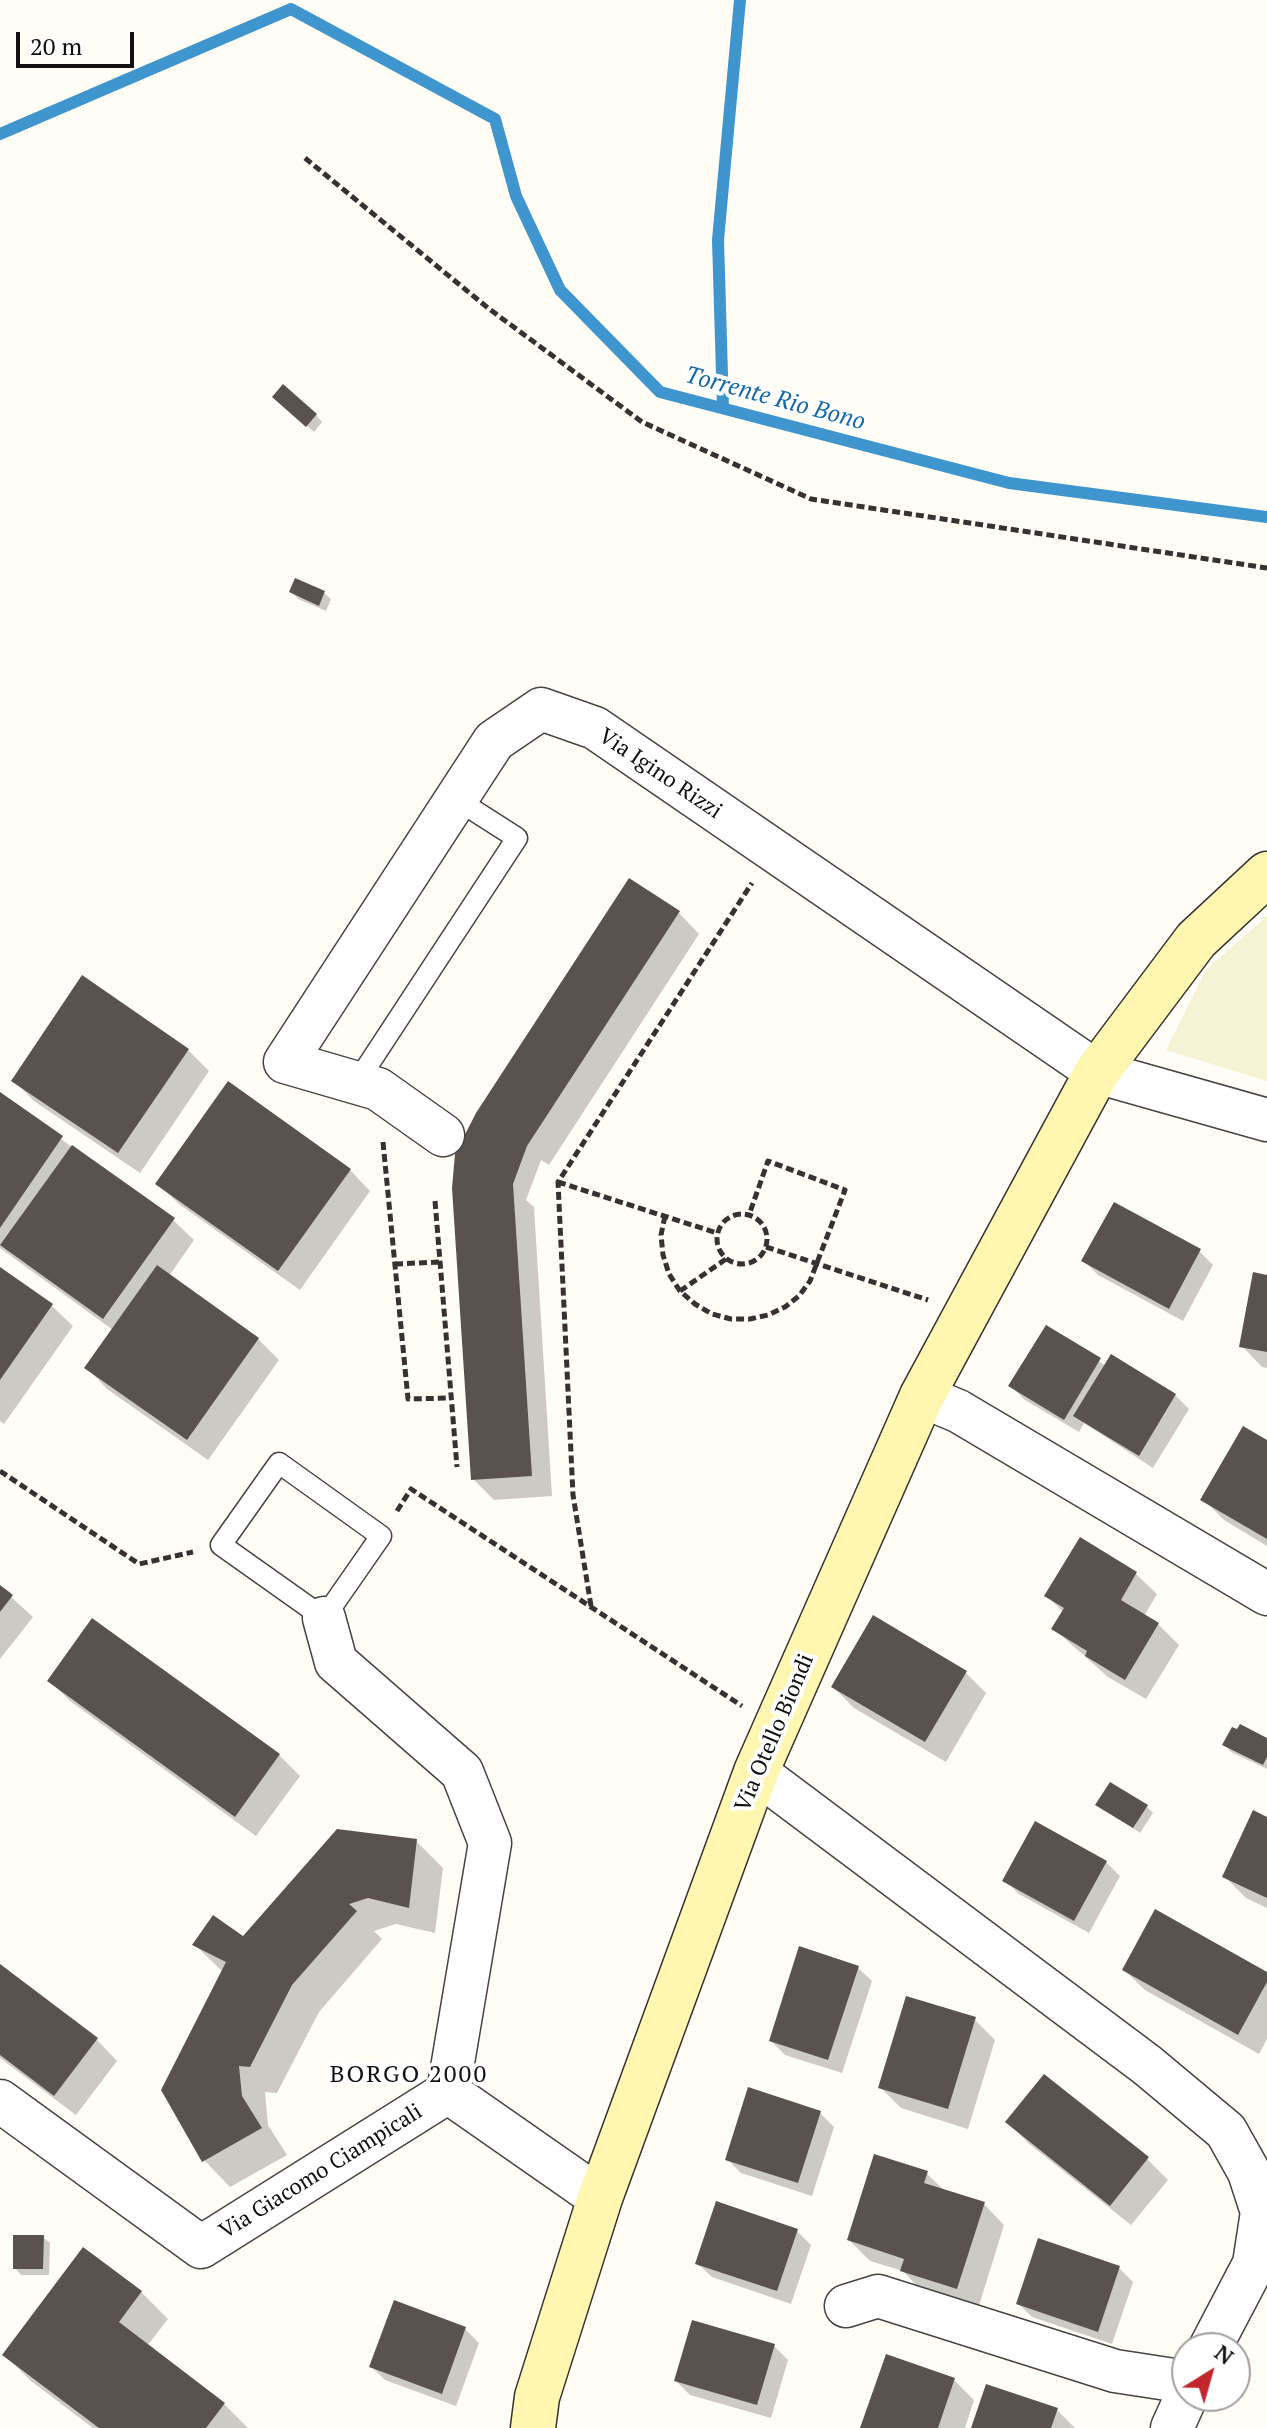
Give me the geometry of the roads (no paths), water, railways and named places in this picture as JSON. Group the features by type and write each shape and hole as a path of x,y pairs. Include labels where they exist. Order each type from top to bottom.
{"street":[{"name":"Via Igino Rizzi","path":"443,1135 368,1086 285,1062 494,741 541,709 595,728 1097,1072 1267,1120"},
{"name":"Via Otello Biondi","path":"533,2428 537,2397 600,2198 756,1772 922,1396 1097,1072 1196,940 1267,874"},
{"path":"922,1396 958,1411 1267,1594"},
{"path":"324,1618 336,1662 462,1772 490,1843 448,2092 600,2198"},
{"path":"756,1772 1147,2065 1226,2131 1249,2172 1262,2212 1254,2264 1218,2332"},
{"name":"Via Giacomo Ciampicali","path":"0,2101 201,2247 448,2092"},
{"path":"846,2306 878,2296 1115,2371 1171,2380"}],"lane":[{"path":"368,1086 517,838 456,799"},
{"path":"279,1463 381,1536 324,1618 221,1545 279,1463"}],"waterway":[{"path":"723,408 718,240 740,0"},
{"name":"Torrente Rio Bono","path":"0,134 291,9 495,119 516,196 560,290 660,392 1009,483 1267,517"}],"district":[{"name":"BORGO 2000","path":"409,2075"}]}
